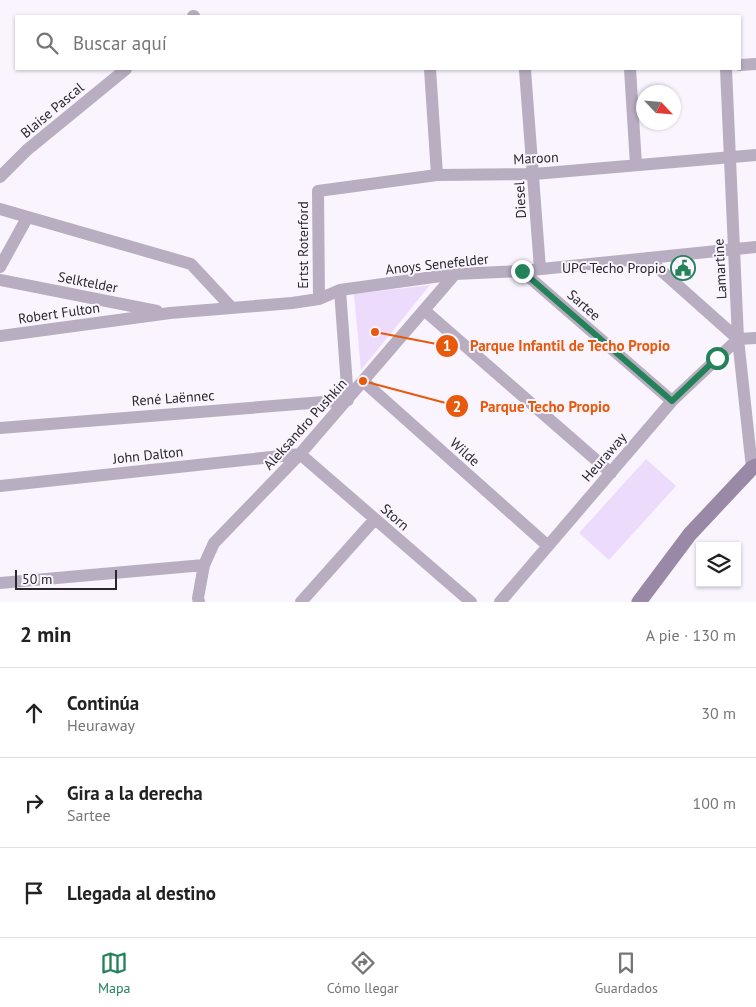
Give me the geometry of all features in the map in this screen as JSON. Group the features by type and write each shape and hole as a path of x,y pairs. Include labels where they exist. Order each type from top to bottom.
{"street":[{"path":"741,65 756,64"},
{"name":"Blaise Pascal","path":"0,178 27,150 125,70"},
{"path":"430,70 438,175"},
{"name":"Diesel","path":"525,70 540,269"},
{"path":"630,70 636,165"},
{"name":"Lamartine","path":"726,70 738,339 754,467"},
{"name":"Maroon","path":"318,192 438,175 534,174 756,155"},
{"name":"Ertst Roterford","path":"318,192 319,299"},
{"path":"0,209 191,264 232,308"},
{"path":"0,267 28,218"},
{"name":"Anoys Senefelder","path":"122,319 319,299 340,290 455,274 522,271 756,247"},
{"path":"647,258 738,339 756,338"},
{"name":"Sartee","path":"522,271 672,401"},
{"name":"Aleksandro Pushkin","path":"199,602 198,598 204,565 214,544 300,454 455,274"},
{"name":"Selktelder","path":"0,280 170,313"},
{"path":"340,290 348,400"},
{"path":"424,310 610,473"},
{"name":"Robert Fulton","path":"0,336 122,319"},
{"name":"Heuraway","path":"500,602 672,401 738,339"},
{"name":"Wilde","path":"363,381 548,546"},
{"name":"René Laënnec","path":"0,428 348,400"},
{"name":"John Dalton","path":"0,486 300,454"},
{"name":"Storn","path":"300,454 471,602"},
{"path":"639,602 690,534 754,467"},
{"path":"301,602 375,519"},
{"path":"0,583 204,565"}],"shaded area":[{"path":"430,285 361,370 354,294"},
{"path":"646,459 676,486 609,560 579,533"}],"place":[{"name":"UPC Techo Propio","path":"683,268"},
{"name":"Parque Infantil de Techo Propio","path":"375,332"},
{"name":"Parque Techo Propio","path":"363,381"}],"route":[{"path":"522,271 672,401 717,358"}]}
